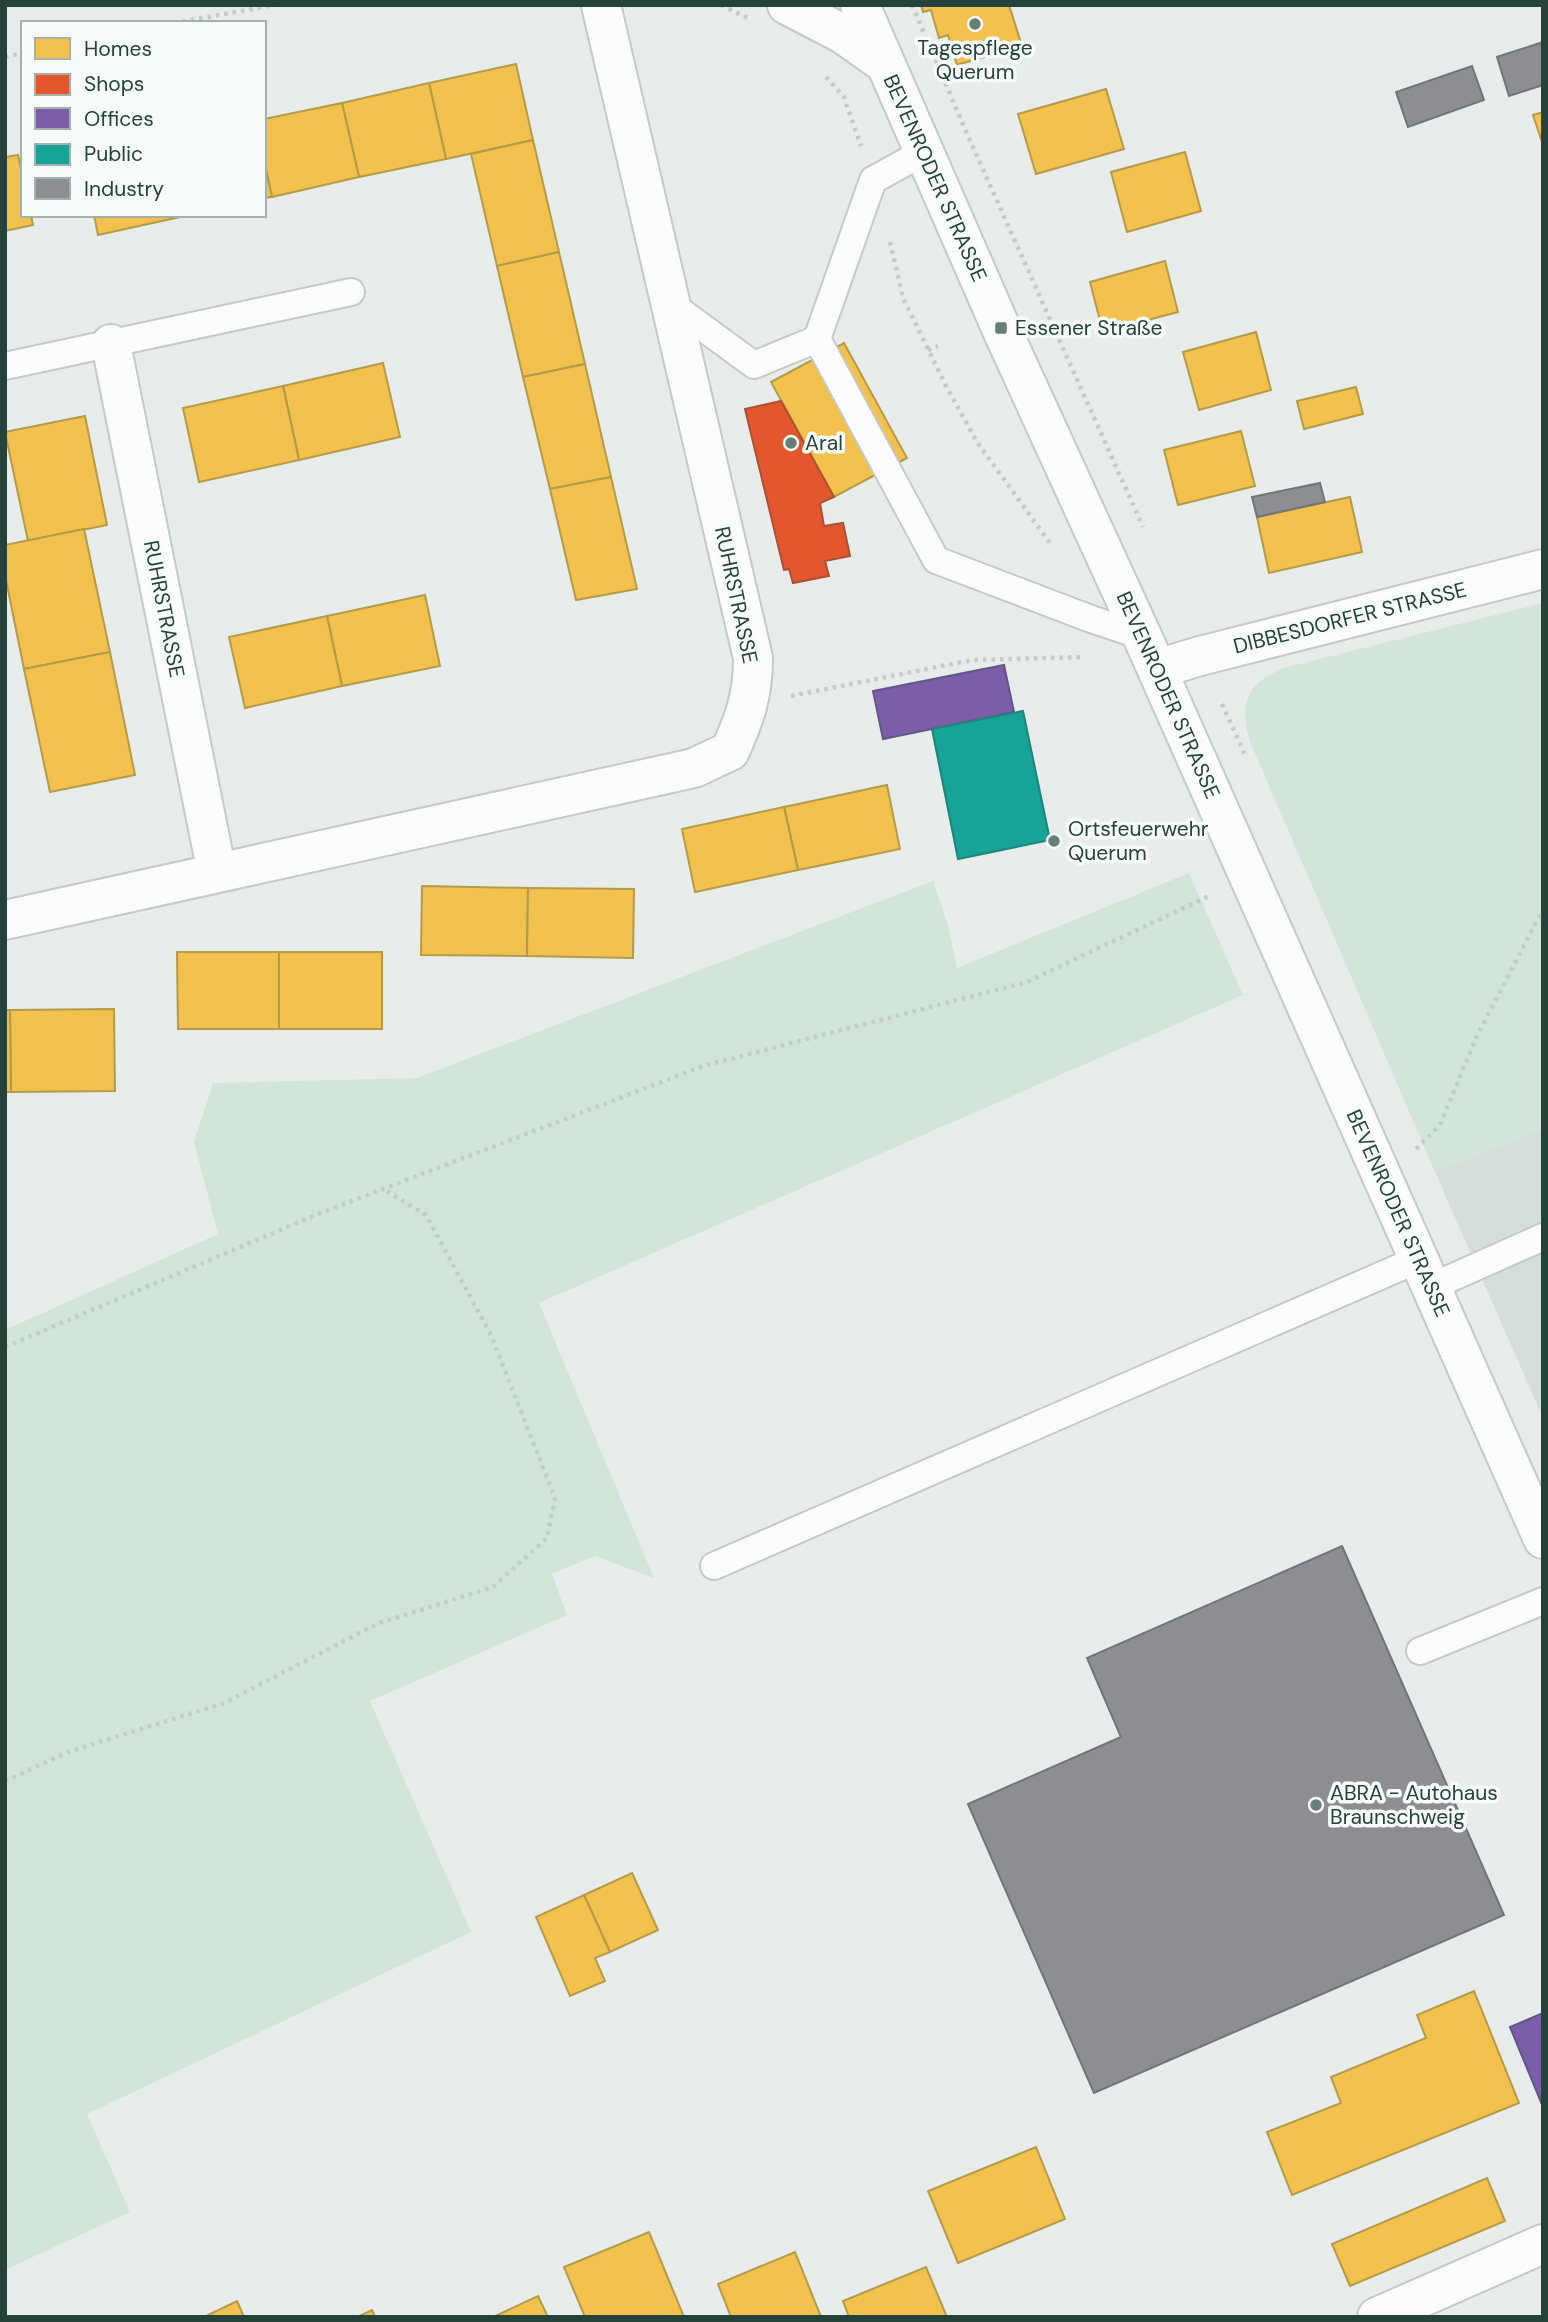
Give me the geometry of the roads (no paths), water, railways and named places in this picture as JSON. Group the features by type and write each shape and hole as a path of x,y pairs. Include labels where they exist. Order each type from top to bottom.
{"street":[{"name":"RUHRSTRASSE","path":"5,920 694,768 730,751 745,718 753,686 753,658 601,5"},
{"name":"BEVENRODER STRASSE","path":"860,5 1001,328 1150,653 1543,1539"},
{"path":"771,14 843,34 884,63"},
{"name":"RUHRSTRASSE","path":"111,344 217,873"},
{"name":"DIBBESDORFER STRASSE","path":"1150,653 1226,649 1543,569"},
{"path":"1377,2317 1543,2244"}],"lane":[{"path":"924,152 873,180 817,339 936,561 1091,619 1150,653"},
{"path":"5,366 351,292"},
{"path":"668,302 754,365 817,339"},
{"path":"714,1566 1425,1273 1543,1237"},
{"path":"1420,1651 1543,1601"}],"place":[{"name":"Tagespflege Querum","path":"975,24"},
{"name":"Essener Straße","path":"1001,328"},
{"name":"Aral","path":"791,443"},
{"name":"Ortsfeuerwehr Querum","path":"1054,841"},
{"name":"ABRA - Autohaus Braunschweig","path":"1316,1805"}]}
